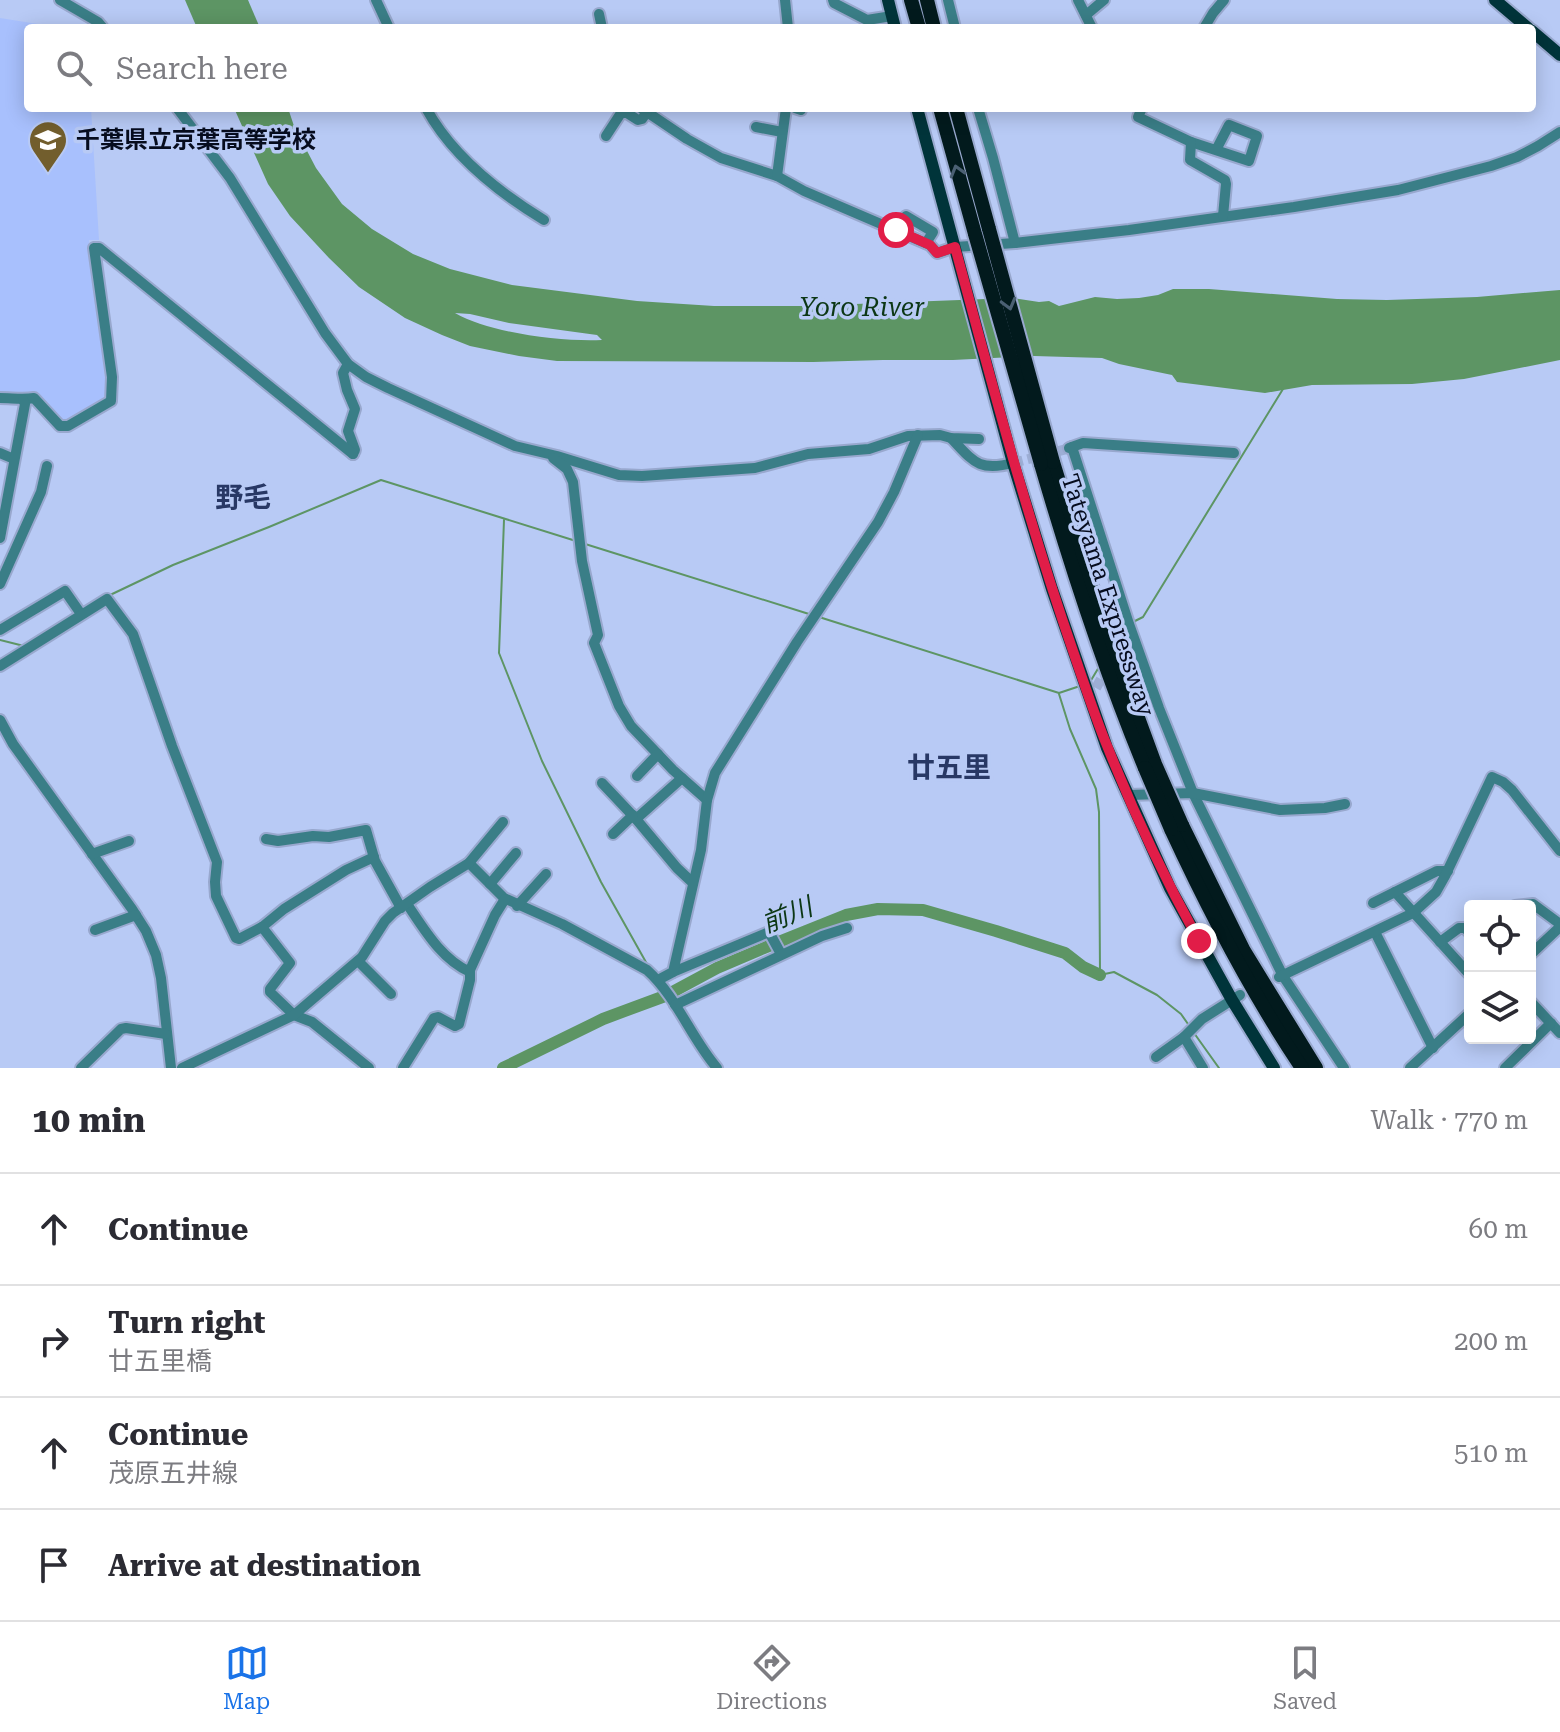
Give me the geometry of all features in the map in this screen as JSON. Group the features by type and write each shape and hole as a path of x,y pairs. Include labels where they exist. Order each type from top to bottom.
{"highway":[{"path":"911,0 918,24"},
{"path":"927,0 933,24"},
{"name":"Tateyama Expressway","path":"941,112 982,231 1087,614 1125,720 1150,766 1209,909 1302,1068"},
{"name":"Tateyama Expressway","path":"957,112 982,231"},
{"name":"Tateyama Expressway","path":"1176,827 1244,951 1316,1068"}],"main road":[{"path":"888,0 894,22"},
{"path":"1495,0 1523,24"},
{"path":"1536,35 1560,55"},
{"path":"918,112 1013,463 1052,589 1093,692 1107,748 1170,888 1274,1068"}],"street":[{"path":"60,0 100,24"},
{"path":"376,0 387,24"},
{"path":"785,0 788,24"},
{"path":"833,0 867,20 894,22"},
{"path":"948,0 954,24"},
{"path":"1078,0 1090,24"},
{"path":"1086,15 1104,0"},
{"path":"1206,24 1224,0"},
{"path":"599,14 601,24"},
{"path":"0,398 34,398 60,426 68,426 111,401 112,377 94,248 99,248 353,454 355,450 348,431 355,409 343,371 325,333 230,178 180,112"},
{"path":"429,112 443,133 478,171 518,204 544,220"},
{"path":"606,136 621,113 638,120 642,119 644,112"},
{"path":"647,112 721,158 777,176 804,191 926,243 937,253 955,247 1129,230 1363,197 1447,179 1517,157 1560,132"},
{"path":"777,176 785,112"},
{"path":"979,112 1015,243"},
{"path":"1140,112 1138,117 1216,150"},
{"path":"756,127 782,132"},
{"path":"1191,142 1190,160 1225,180 1223,216"},
{"path":"906,216 933,232 926,243"},
{"path":"320,337 343,371 366,377 515,446 628,476 755,468 808,454 869,449 908,436 979,439"},
{"path":"0,538 25,404 23,400"},
{"path":"673,972 715,773 797,642 878,522 918,435"},
{"path":"951,438 973,461 987,467 1013,463"},
{"path":"1234,453 1083,443 1070,448 1129,629 1193,793 1280,977 1344,1068"},
{"path":"0,453 14,459"},
{"path":"548,455 567,469 573,482 582,561 598,635 594,643 625,716 658,754 707,800"},
{"path":"0,584 41,492 47,466"},
{"path":"0,630 65,591 81,614"},
{"path":"0,666 107,599 133,634 217,862 216,896 236,938 262,927 284,909 346,870 374,857"},
{"path":"0,720 13,744 146,931 161,978 171,1068"},
{"path":"637,776 658,754"},
{"path":"1280,977 1413,913 1436,892 1492,777 1512,790 1560,851"},
{"path":"613,834 682,778"},
{"path":"602,783 693,883"},
{"path":"1129,795 1193,793 1280,810 1345,804"},
{"path":"182,1068 294,1015 358,961 385,921 469,863 503,822"},
{"path":"266,839 329,837 366,830 374,857 404,906 444,953 457,966 470,972"},
{"path":"92,854 129,841"},
{"path":"490,884 516,853"},
{"path":"469,863 505,899 562,924 642,967 658,980 700,1047 717,1068"},
{"path":"1373,903 1437,871 1448,871"},
{"path":"517,906 546,874"},
{"path":"1395,892 1467,972"},
{"path":"403,1068 434,1018 455,1026 459,1024 470,972 505,899"},
{"path":"1536,906 1560,925 1536,949"},
{"path":"95,930 136,915"},
{"path":"262,927 290,963 270,992 294,1015 312,1022 369,1068"},
{"path":"675,1005 822,936 847,928"},
{"path":"1440,942 1459,928 1464,928"},
{"path":"658,980 769,932 781,954"},
{"path":"1375,932 1433,1048"},
{"path":"358,961 391,994"},
{"path":"1156,1057 1184,1037 1202,1019 1236,998"},
{"path":"1536,1007 1560,1033"},
{"path":"1410,1068 1464,1019"},
{"path":"1505,1068 1551,1023"},
{"path":"81,1068 121,1029 166,1034"},
{"path":"1184,1037 1203,1068"}],"shaded area":[{"name":"千葉県立京葉高等学校","path":"0,18 38,24 24,24 24,112 91,112 99,240 89,240 105,394 103,400 66,420 61,419 35,393 0,392"}],"water":[{"path":"185,0 248,0 258,24 195,24"},
{"name":"Yoro River","path":"236,112 289,112 316,168 342,204 372,229 413,254 450,269 512,285 637,301 714,306 1012,298 1049,301 1059,306 1095,297 1139,298 1173,289 1387,300 1560,290 1560,360 1464,379 1412,384 1312,385 1265,393 1177,382 1172,375 1102,358 1034,356 813,362 557,361 470,346 405,318 359,287 290,216 268,184","holes":["455,313 597,335 602,340 526,335 487,326"]}],"waterway":[{"path":"1133,622 1143,617 1283,389"},
{"path":"108,596 173,565 381,480 576,541"},
{"path":"504,520 499,653 542,761 601,882 647,964"},
{"path":"582,543 809,614"},
{"path":"819,617 1059,693 1080,686"},
{"path":"1117,638 1124,627"},
{"path":"0,640 24,646"},
{"path":"1090,682 1099,667"},
{"path":"1059,694 1070,729 1096,789 1099,812 1100,975 1114,972 1157,995 1181,1014 1188,1024"},
{"name":"前川","path":"503,1068 603,1019 665,996 717,968 764,948 846,915 878,909 923,910 996,931 1065,953 1100,975"},
{"path":"1194,1033 1219,1068"}],"tunnel":[{"path":"1013,463 1067,449"},
{"path":"1096,688 1128,631"}],"place":[{"name":"千葉県立京葉高等学校","path":"48,174"}],"district":[{"name":"野毛","path":"243,497"},
{"name":"廿五里","path":"949,767"}],"route":[{"path":"896,230 930,245 937,253 955,247 1013,463 1052,589 1107,748 1170,888 1199,941"}]}
